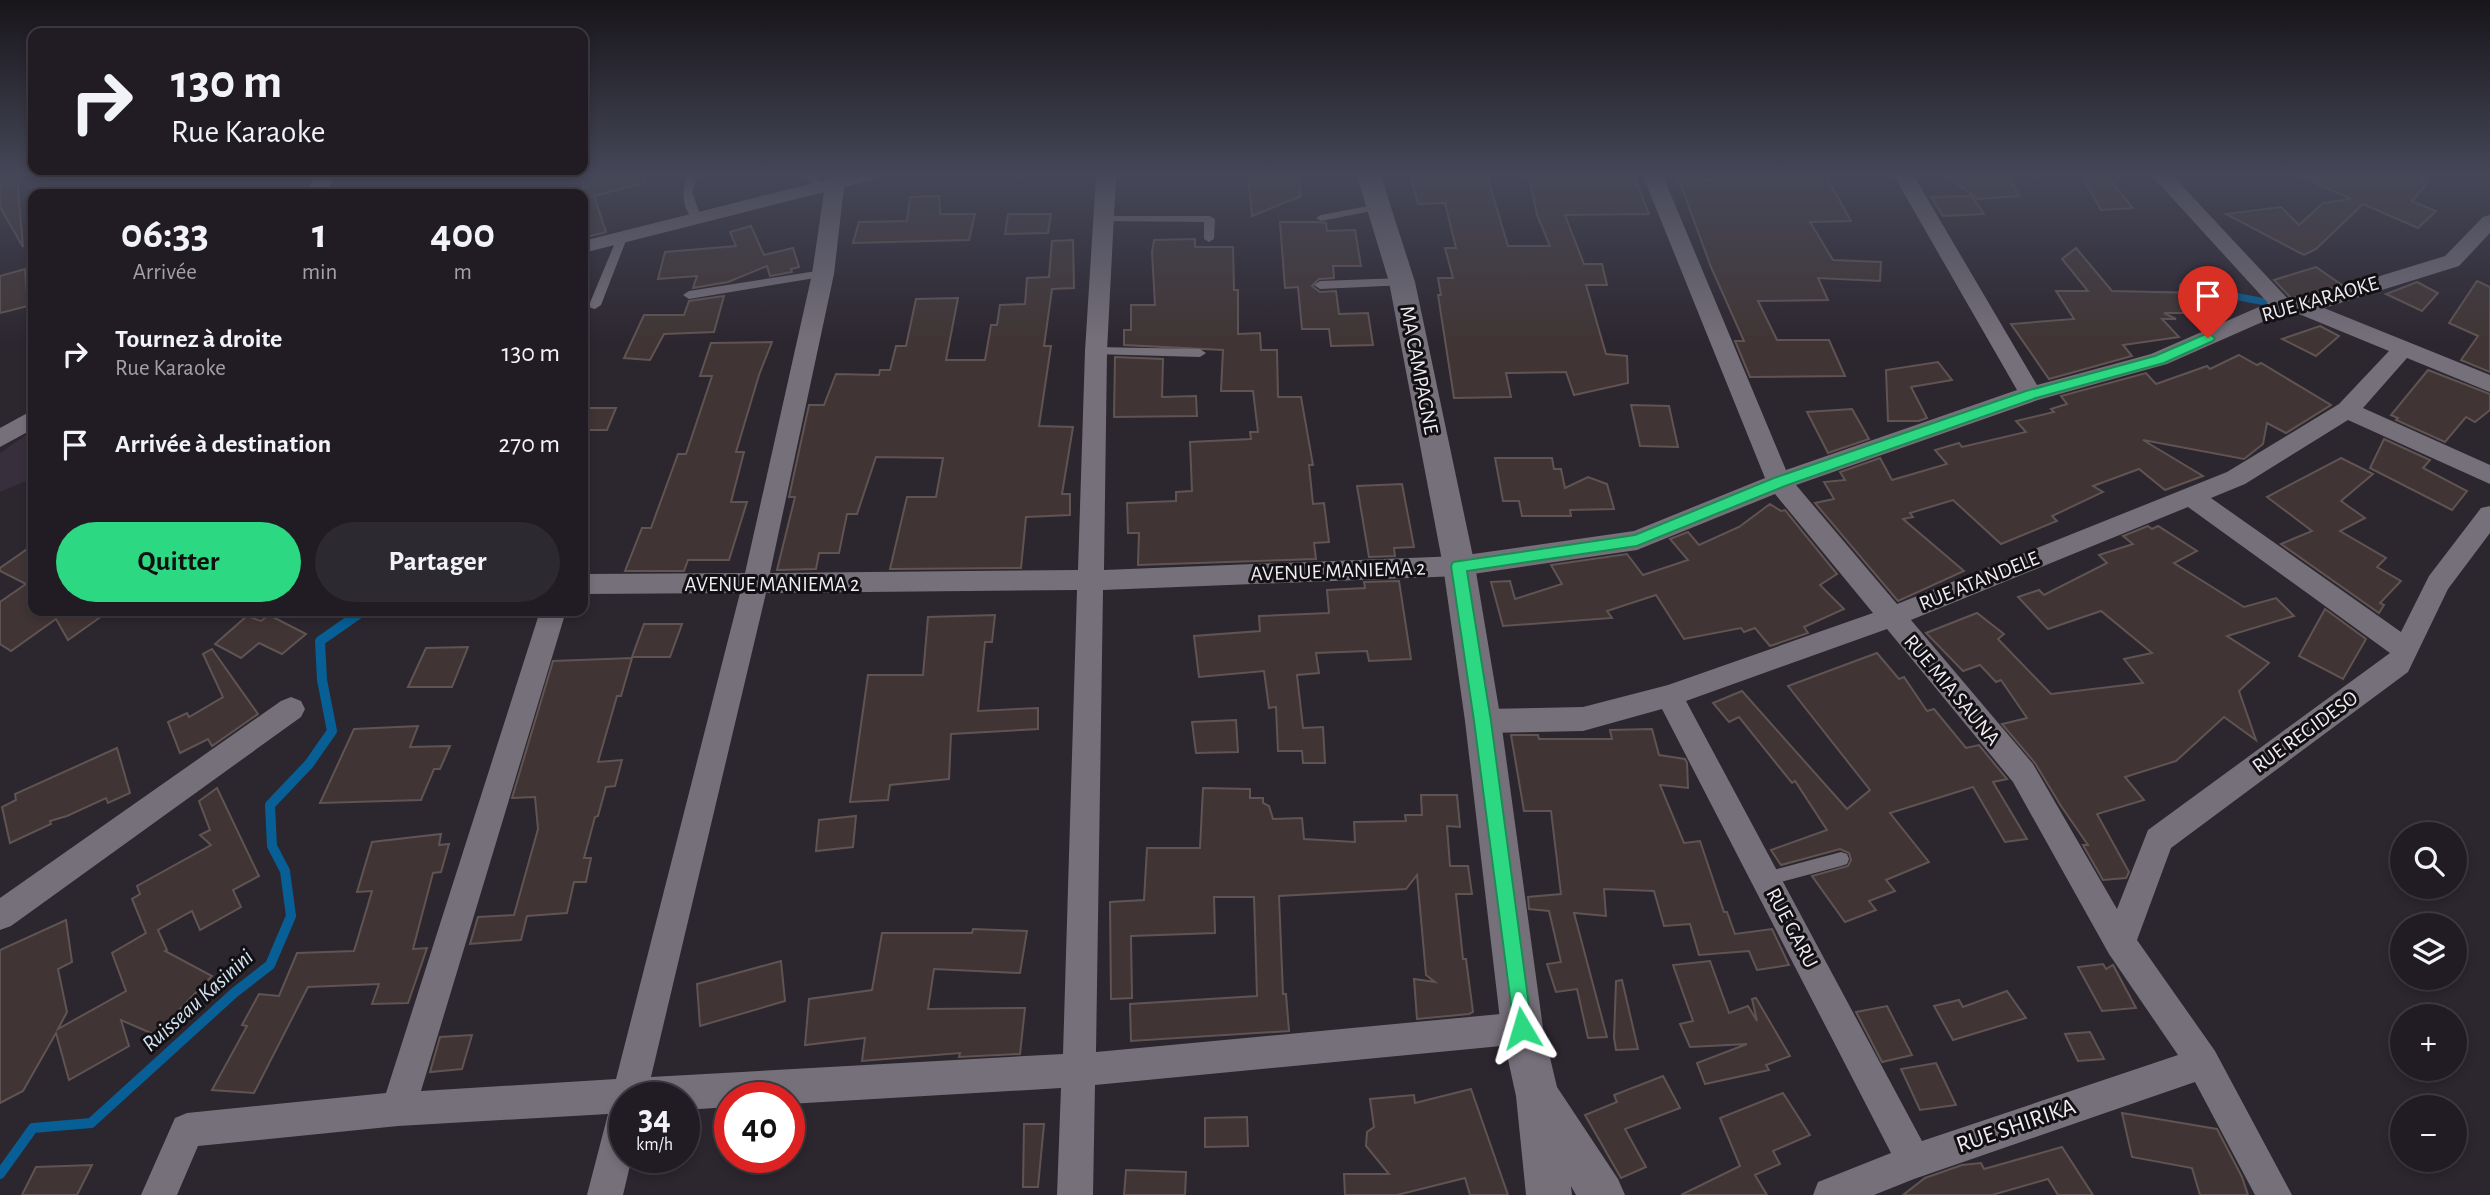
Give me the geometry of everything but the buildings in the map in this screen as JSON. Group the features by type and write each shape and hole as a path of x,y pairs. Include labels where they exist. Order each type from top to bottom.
{"street":[{"path":"588,246 645,232"},
{"path":"633,1082 755,584 823,274 822,232"},
{"path":"1075,1195 1096,351 1103,232"},
{"name":"MA CAMPAGNE","path":"1386,232 1402,282 1459,566"},
{"name":"RUE MIA SAUNA","path":"1676,232 1779,482 2023,773 2120,943 2203,1063 2274,1195"},
{"path":"1937,232 2031,394"},
{"path":"2218,232 2293,306 2400,354 2490,384"},
{"name":"RUE KARAOKE","path":"1459,566 1637,540 1779,482 2031,394 2159,359 2293,306 2452,261 2480,232"},
{"name":"RUE ATANDELE","path":"1483,721 1583,719 1669,696 1891,617 2236,478 2347,410 2400,354"},
{"path":"2347,410 2490,475"},
{"path":"0,439 28,421"},
{"path":"2189,496 2405,649"},
{"name":"RUE REGIDESO","path":"2120,943 2160,839 2398,664 2438,583 2490,515"},
{"path":"1459,566 1483,721 1522,1028 1538,1096 1549,1195"},
{"name":"AVENUE MANIEMA 2","path":"588,584 1091,580 1459,566"},
{"path":"398,1109 552,616"},
{"name":"RUE GARU","path":"1669,696 1914,1161"},
{"path":"0,916 291,709"},
{"path":"700,1097 1079,1070 1522,1028"},
{"name":"RUE SHIRIKA","path":"1831,1195 1914,1161 2203,1063"},
{"path":"1538,1096 1602,1195"},
{"path":"159,1195 187,1130 398,1109 609,1103"},
{"path":"605,1195 610,1173"}],"lane":[{"path":"1209,232 1209,239"},
{"path":"595,305 622,238"},
{"path":"689,295 823,274"},
{"path":"1320,285 1402,282"},
{"path":"1096,351 1200,353"},
{"path":"1766,879 1841,859"}],"shaded area":[{"path":"28,433 28,480 0,492 0,453"}],"waterway":[{"path":"2182,286 2276,304"},
{"name":"Ruisseau Kasinini","path":"0,1174 33,1128 91,1123 234,993 270,965 291,916 285,871 272,846 270,805 309,764 332,731 322,680 320,641 356,616"}],"route":[{"path":"1522,1028 1483,721 1459,566 1637,540 1779,482 2031,394 2159,359 2208,338"}]}
